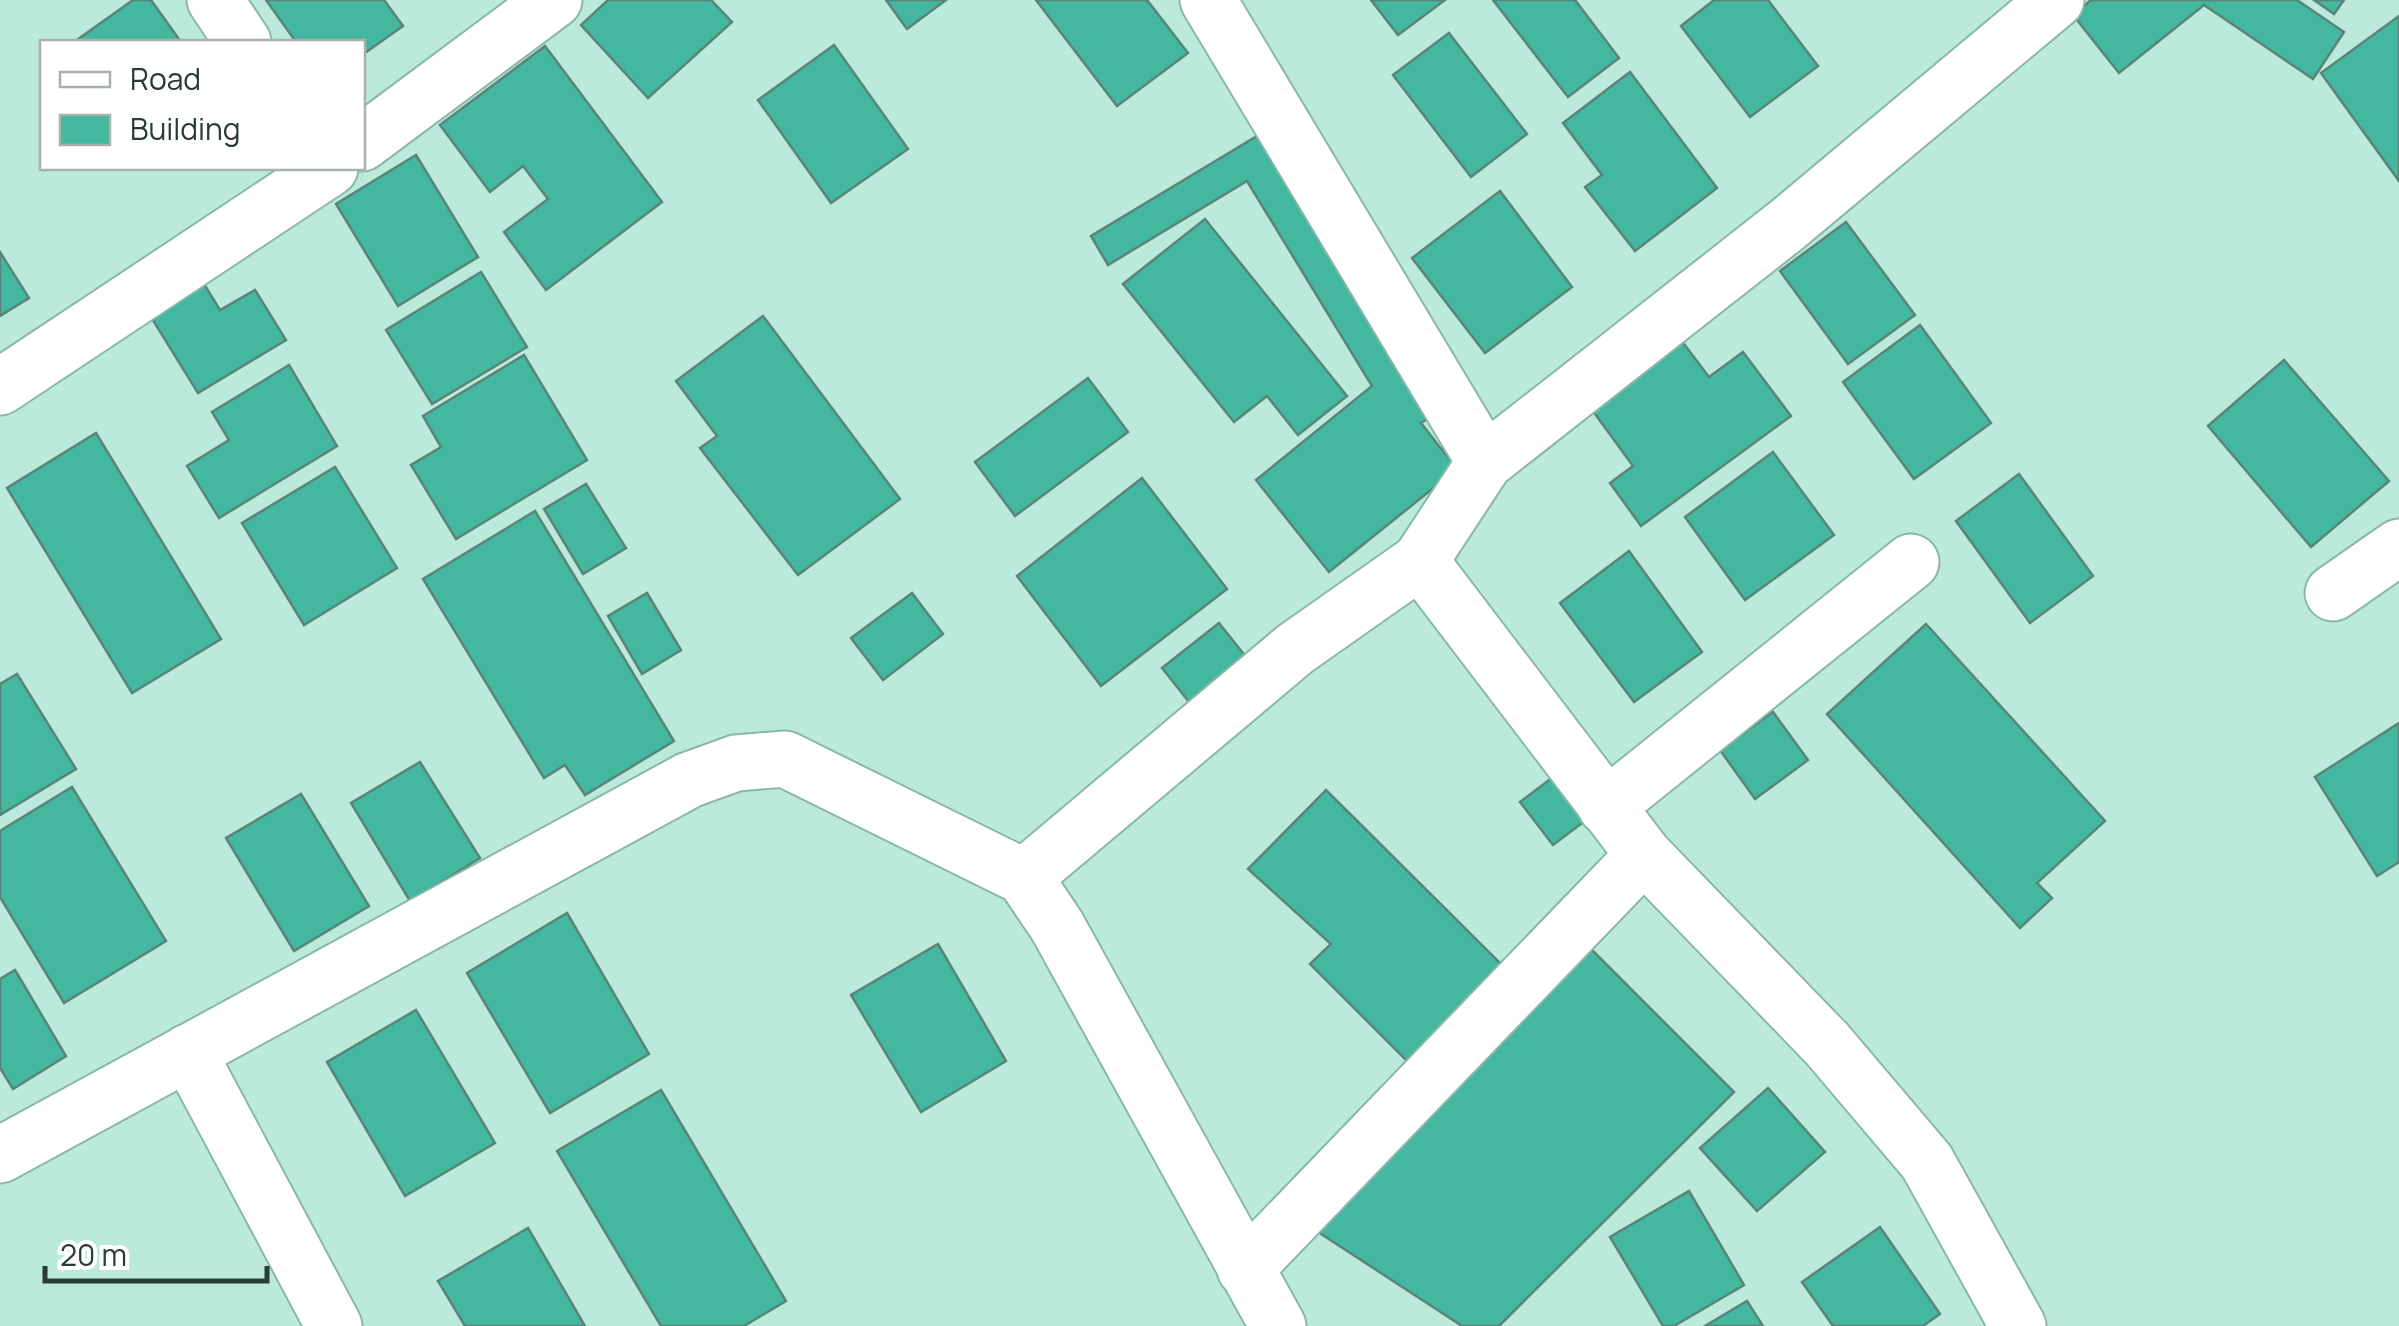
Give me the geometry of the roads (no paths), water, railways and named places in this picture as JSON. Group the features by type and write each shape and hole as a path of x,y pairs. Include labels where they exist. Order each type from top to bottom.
{"street":[{"path":"215,0 242,40"},
{"path":"365,141 554,0"},
{"path":"1208,0 1485,462"},
{"path":"1024,877 1295,649 1420,560 1485,462 1787,225 2056,0"},
{"path":"0,387 325,170"},
{"path":"2333,592 2399,547"},
{"path":"1420,560 1644,855 1827,1044 1927,1162 2018,1326"},
{"path":"1606,807 1911,562"},
{"path":"0,1155 689,780 736,763 785,759 1024,877 1057,926 1278,1326"},
{"path":"1245,1268 1644,855"},
{"path":"188,1052 334,1326"}]}
